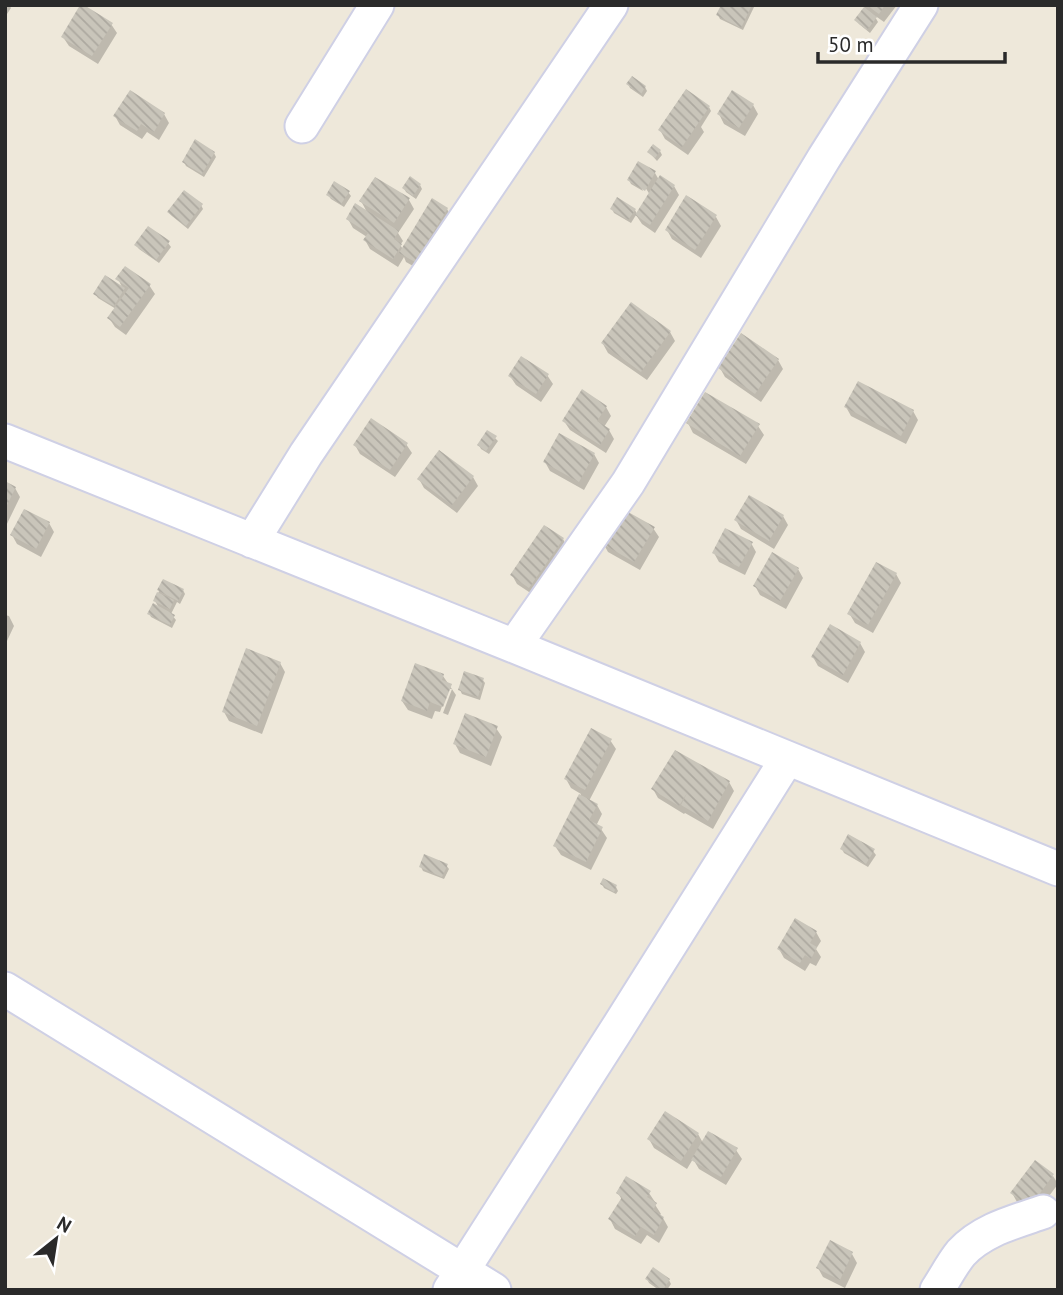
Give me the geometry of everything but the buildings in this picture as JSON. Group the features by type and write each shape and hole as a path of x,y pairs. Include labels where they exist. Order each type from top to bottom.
{"street":[{"path":"302,126 377,5"},
{"path":"252,541 306,454 611,5"},
{"path":"514,646 628,483 824,158 921,5"},
{"path":"5,442 514,646 1058,869"},
{"path":"456,1280 787,759"},
{"path":"5,989 456,1280 494,1290"},
{"path":"937,1290 960,1254 979,1237 1043,1212"}]}
